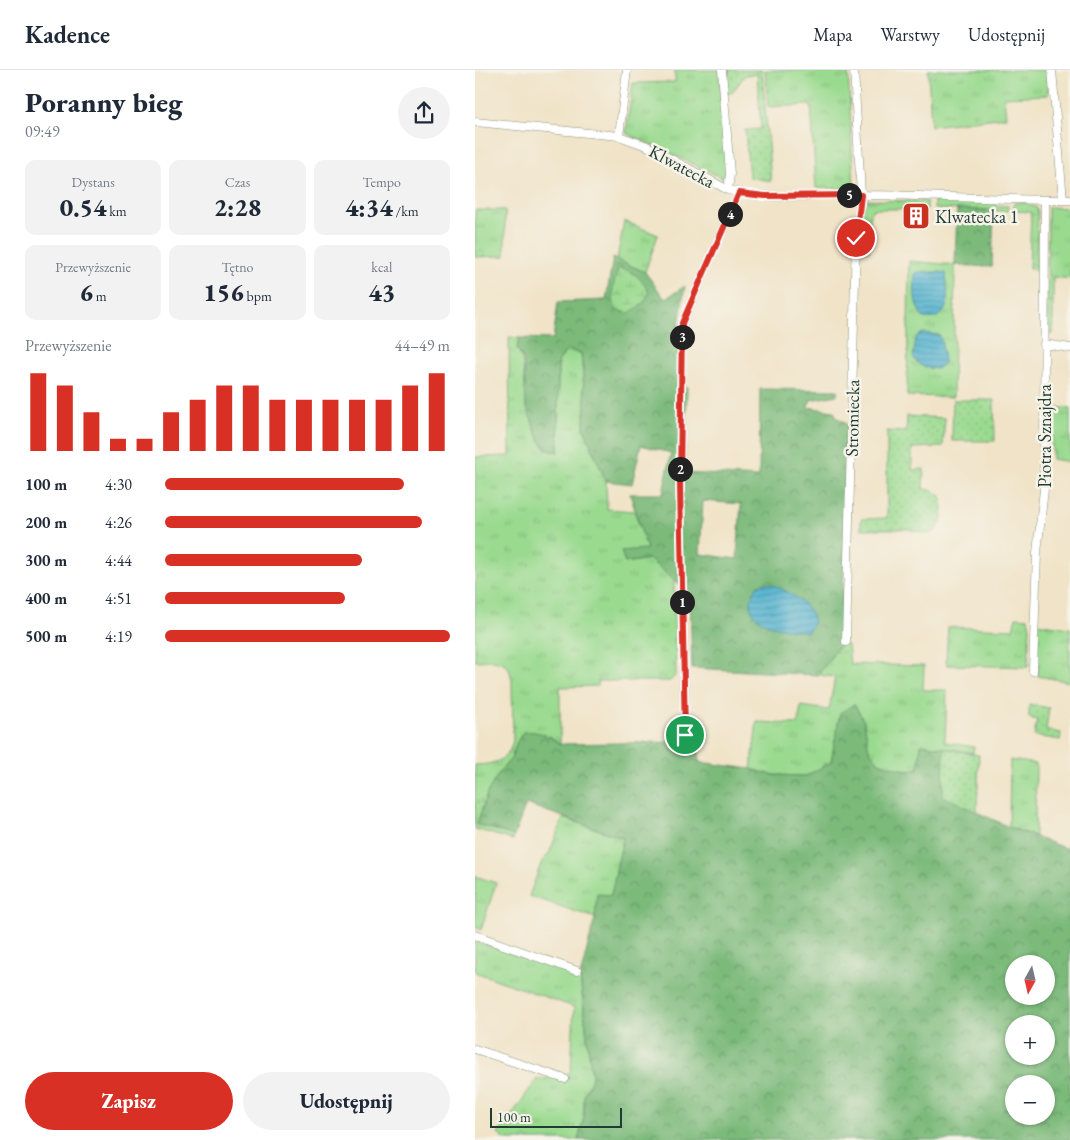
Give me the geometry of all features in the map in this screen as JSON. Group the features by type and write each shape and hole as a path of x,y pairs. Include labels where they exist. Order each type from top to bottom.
{"street":[{"path":"619,136 627,70"},
{"path":"722,70 730,174 728,190"},
{"name":"Stromiecka","path":"846,642 856,238 861,195 854,70"},
{"path":"1052,70 1067,200"},
{"name":"Klwatecka","path":"475,122 619,136 647,146 728,190 739,193 765,196 861,195 1067,200"},
{"path":"685,735 680,484 682,323 739,193"},
{"name":"Piotra Sznajdra","path":"1033,671 1037,553 1044,489 1043,344 1045,200"},
{"path":"1043,344 1070,348"},
{"path":"475,935 577,971"},
{"path":"475,1049 565,1079"}],"green space":[{"path":"675,70 719,70 727,172 725,179 626,133 633,83 675,82"},
{"path":"725,70 762,70 771,181 749,177 745,130 761,129 757,74 745,75 733,92 727,94"},
{"path":"765,70 848,70 854,189 816,188 811,105 768,107"},
{"path":"928,70 1047,70 1048,95 1004,97 1006,117 931,126"},
{"path":"867,200 926,201 927,209 874,209 870,213 869,251 860,251 861,207 863,202"},
{"path":"934,201 995,202 995,205 1008,206 1008,211 934,209"},
{"path":"1023,202 1036,207 1038,212 1036,270 1029,269 1031,212 1014,211 1014,203"},
{"path":"1048,207 1070,208 1070,279 1053,277 1053,334 1047,335"},
{"path":"957,209 994,210 992,267 955,265"},
{"path":"475,210 505,210 505,256 475,257"},
{"path":"624,221 658,235 645,272 617,260"},
{"path":"613,258 645,272 665,299 685,286 678,330 679,386 687,387 685,473 759,477 760,389 838,390 837,395 811,400 807,407 834,411 837,418 844,421 849,428 841,643 818,675 692,668 690,591 649,559 625,563 621,551 647,549 630,494 663,494 671,453 641,445 632,484 606,481 584,429 585,401 581,353 567,350 558,362 558,452 547,450 540,441 526,405 524,360 517,349 519,338 553,339 558,302 606,300","holes":["703,501 741,504 737,559 700,554"]},
{"path":"909,261 955,265 953,397 907,396"},
{"path":"618,269 624,269 637,276 649,293 643,304 629,313 616,310 614,304 613,290"},
{"path":"509,337 519,338 517,348 522,360 533,425 547,450 558,452 558,362 567,350 581,353 585,401 584,429 606,481 607,509 634,511 648,549 625,563 649,559 674,580 676,675 670,681 598,681 598,686 560,687 560,744 550,736 517,742 511,759 501,770 488,791 477,824 514,836 513,840 475,829 475,765 489,764 500,760 508,753 513,740 512,680 509,668 502,662 492,660 475,661 475,457 510,456"},
{"path":"953,400 994,400 995,441 952,441"},
{"path":"1052,406 1070,409 1070,462 1052,459"},
{"path":"907,416 945,418 943,446 912,448 912,470 924,469 923,489 932,490 941,496 943,513 940,524 934,532 929,534 907,529 861,529 861,519 887,518 887,431 906,432"},
{"path":"1016,617 1028,618 1030,627 1028,667 947,665 948,627 1013,629"},
{"path":"1037,623 1070,628 1070,682 1038,676"},
{"path":"841,643 848,645 850,664 924,666 923,690 947,690 945,742 974,747 973,753 922,744 919,768 898,769 891,767 877,761 868,750 864,721 840,713 831,762 806,776 772,775 751,769 757,722 798,724 801,706 829,710 835,677 818,675"},
{"path":"854,704 864,721 869,750 880,763 908,771 918,769 921,744 944,748 943,796 1009,827 1067,849 1070,815 1070,1140 578,1140 584,1118 584,1096 592,1078 580,977 595,918 597,894 611,895 623,838 526,804 514,836 477,824 488,791 501,770 511,759 523,732 543,734 560,744 679,742 692,745 699,750 699,762 751,769 772,775 806,776 831,762 840,713"},
{"path":"1029,704 1049,708 1046,730 1061,733 1060,740 1034,736 1037,720 1029,718"},
{"path":"944,748 979,755 977,812 943,796"},
{"path":"1010,760 1036,764 1035,836 1009,827"},
{"path":"563,818 623,838 611,895 597,895 595,918 529,896 542,861 549,854"},
{"path":"475,876 496,883 481,930 475,927"},
{"path":"475,941 580,977 592,1078 584,1096 584,1118 578,1140 506,1140 498,1134 537,1079 547,1079 553,1071 566,1075 571,1070 574,1007 475,972"}],"water":[{"path":"924,271 946,273 947,305 940,316 933,318 923,318 916,302 914,291 915,273"},
{"path":"923,333 939,335 942,343 944,363 937,369 923,367 913,357 916,337"},
{"path":"768,583 790,593 808,609 814,623 808,632 774,626 763,622 756,616 751,608 752,598 758,585"}],"place":[{"name":"Klwatecka 1","path":"916,216"}],"route":[{"path":"685,735 680,484 682,323 739,193 765,196 861,195 856,238"}]}
